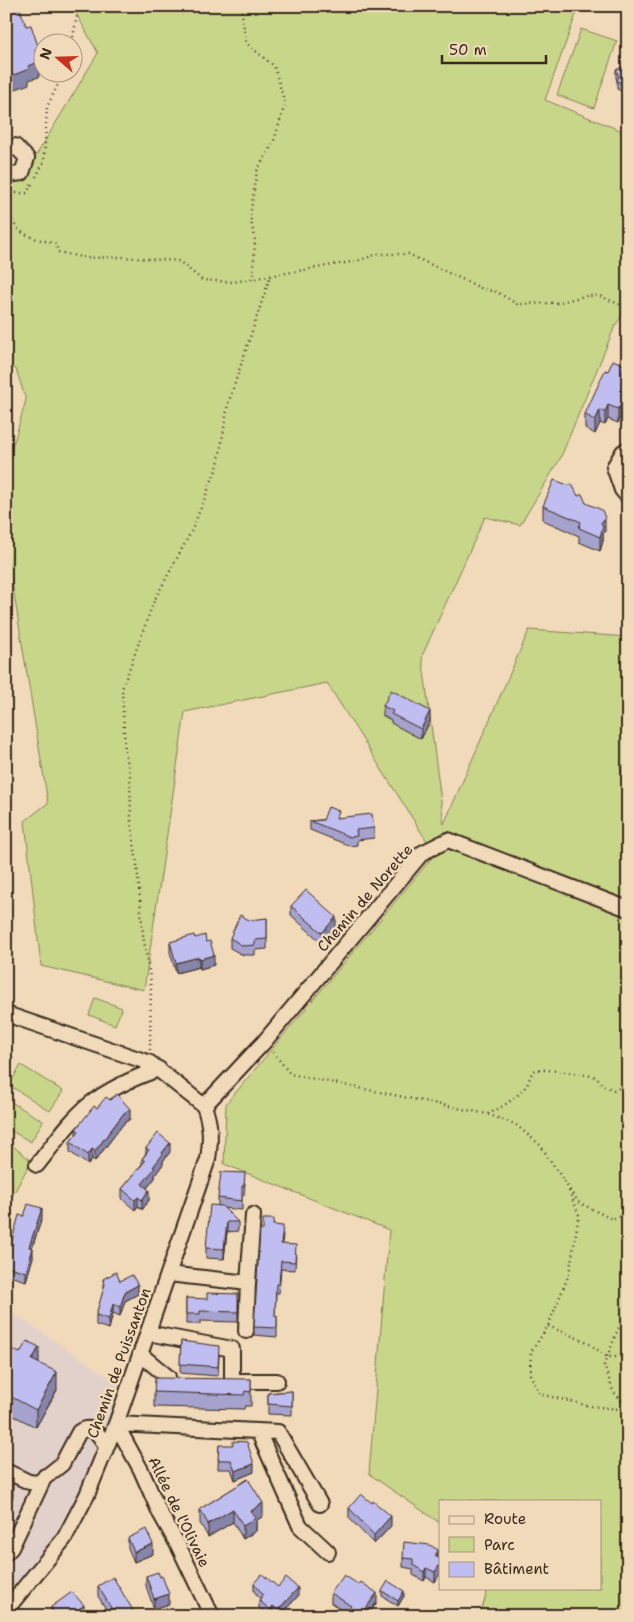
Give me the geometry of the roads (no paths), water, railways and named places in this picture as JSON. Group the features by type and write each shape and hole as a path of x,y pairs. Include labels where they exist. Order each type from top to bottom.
{"street":[{"path":"6,149 15,146 27,158 22,173 6,175"},
{"path":"628,449 623,452 614,467 622,490 628,497"},
{"name":"Chemin de Norette","path":"204,1106 264,1042 422,854 448,840 628,909"},
{"path":"6,1014 154,1066 204,1106"},
{"path":"37,1165 71,1121 90,1104 154,1066"},
{"name":"Chemin de Puissanton","path":"6,1610 64,1539 87,1495 116,1424 208,1159 211,1138 210,1122 204,1106"},
{"path":"246,1331 253,1215"},
{"path":"168,1274 248,1283"},
{"path":"148,1333 232,1349 232,1380 277,1380"},
{"path":"140,1354 168,1377"},
{"path":"116,1424 259,1433 278,1432 320,1504"},
{"name":"Allée de l'Olivaie","path":"116,1424 141,1470 160,1513 212,1616"},
{"path":"6,1471 29,1482 38,1483 62,1464 79,1432 88,1428 99,1434 106,1447"},
{"path":"259,1433 300,1526 328,1552"},
{"path":"6,1553 11,1548 46,1476"}]}
